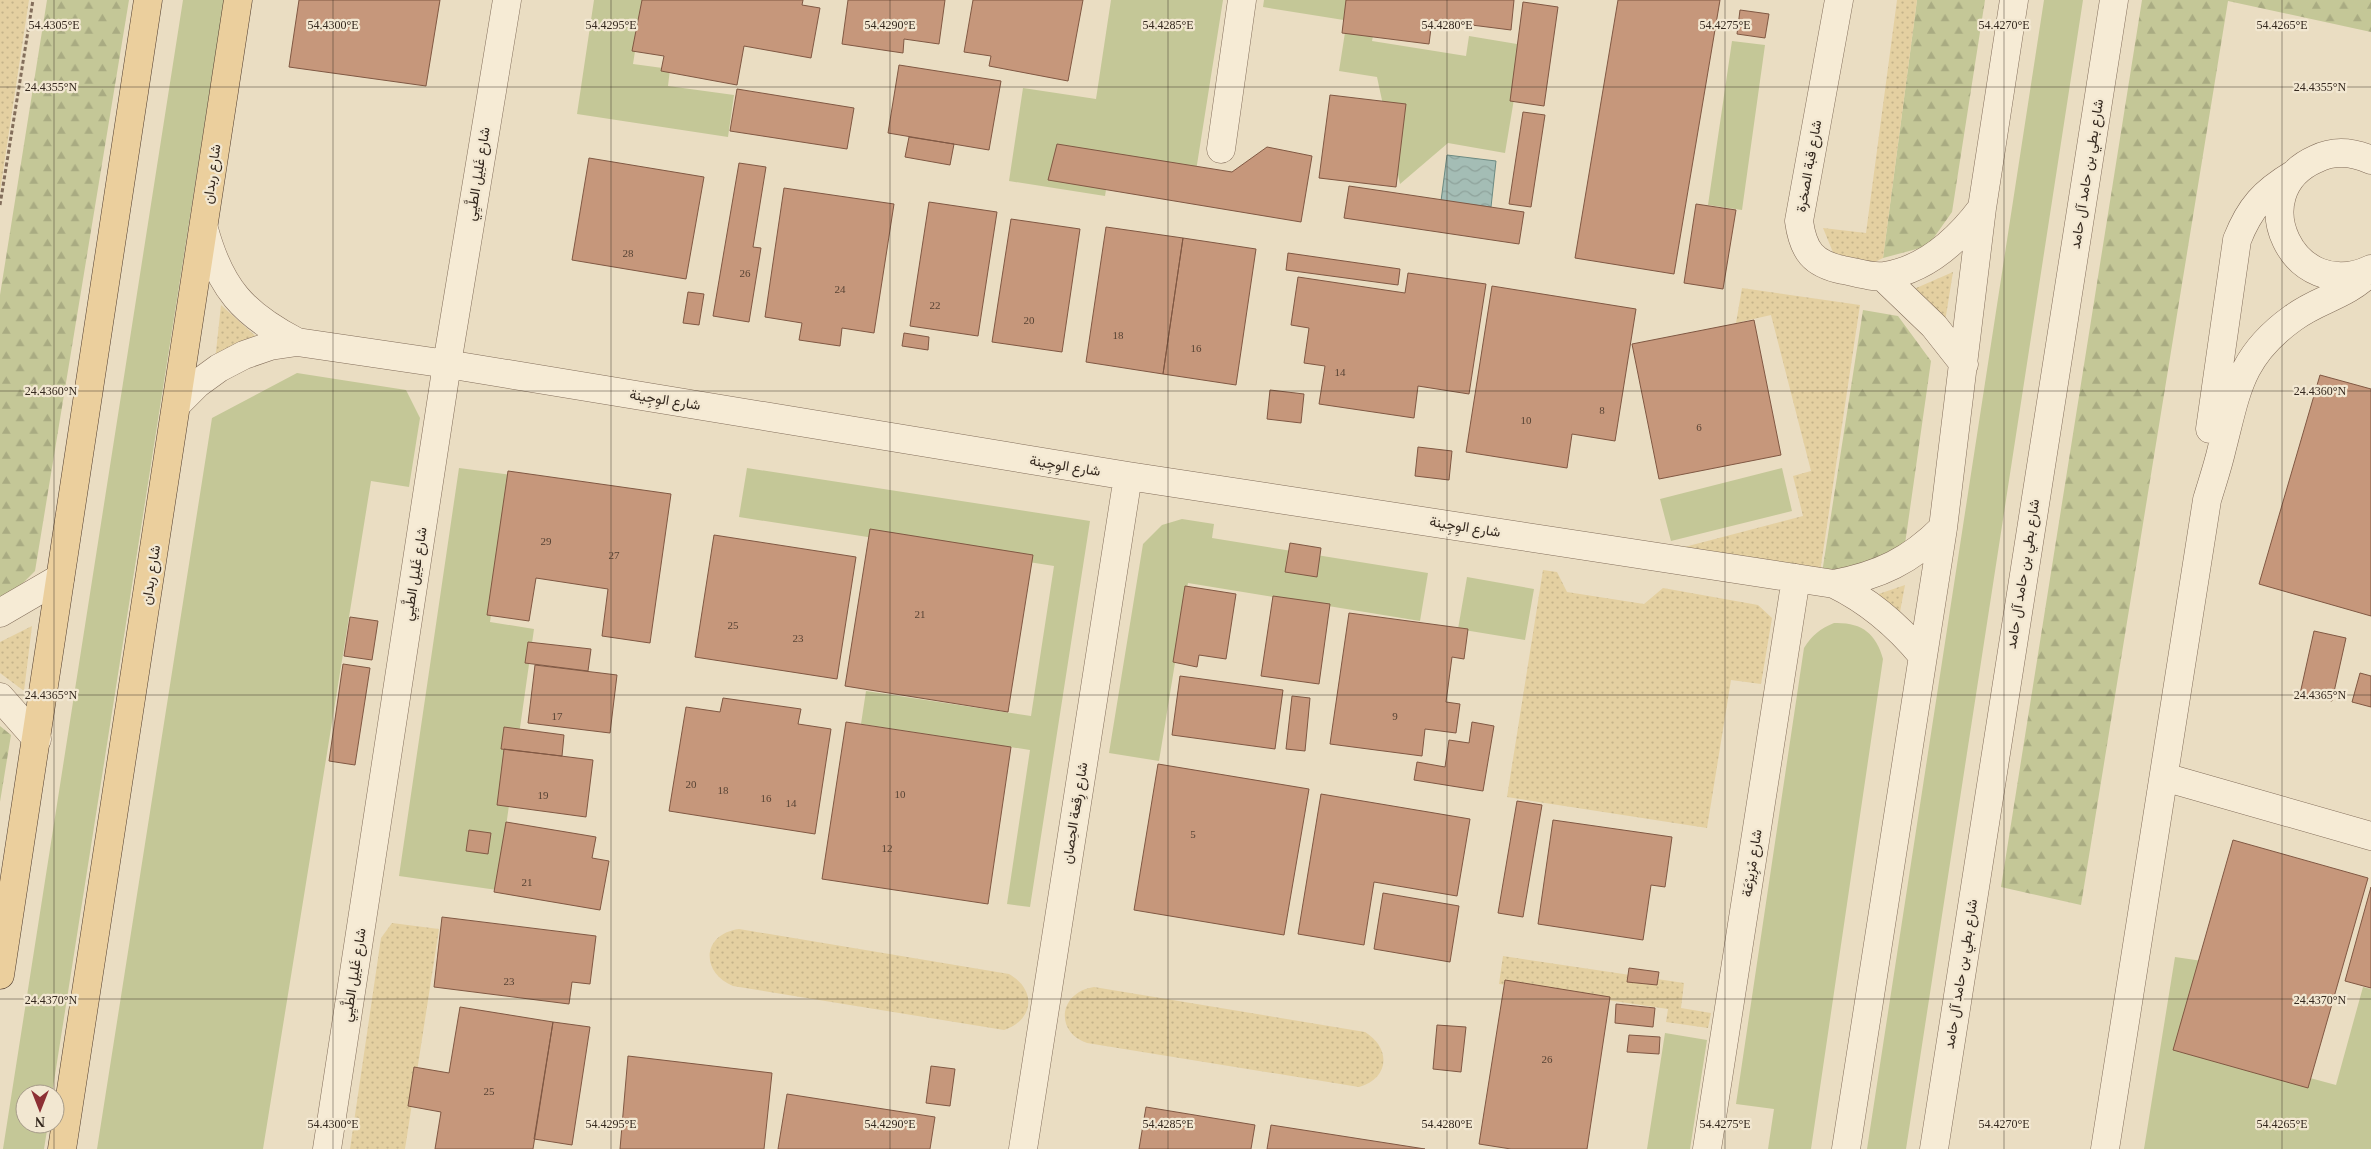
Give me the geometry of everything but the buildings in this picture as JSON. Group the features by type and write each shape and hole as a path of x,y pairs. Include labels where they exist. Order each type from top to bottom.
{"main road":[{"path":"0,975 8,875 37,739 148,0"},
{"name":"شارع ربدان","path":"62,1149 238,0"}],"street":[{"name":"شارع غَلِيل الطَّيِي","path":"327,1149 447,364 506,0"},
{"path":"1221,150 1242,0"},
{"name":"شارع قبة الصخرة","path":"1839,0 1799,221 1806,249 1815,260 1828,267 1883,277 1907,270 1929,260 1961,234 1982,208"},
{"path":"1846,1149 1943,528 1982,208 2014,0"},
{"name":"شارع بطي بن حامد آل حامد","path":"1934,1149 2114,0"},
{"path":"2207,500 2207,446 2237,240 2245,221 2256,203 2273,187 2294,174 2308,162 2324,155 2341,152 2367,157"},
{"path":"2294,174 2284,189 2280,206 2280,224 2285,241 2295,256 2308,268 2324,275 2342,277 2371,270"},
{"name":"شارع الوِجِينة","path":"204,229 212,258 226,285 246,309 270,328 297,342"},
{"path":"2105,1149 2207,500 2222,448 2232,401 2242,375 2258,351 2274,333 2294,317 2346,292 2371,270"},
{"path":"1883,277 1928,321 1964,364"},
{"name":"شارع الوِجِينة","path":"177,404 197,384 236,359 270,346 297,342 447,364 1128,476 1834,584 1873,607 1908,637 1922,655"},
{"name":"شارع رِقعة الحِصان","path":"1023,1149 1128,476"},
{"name":"شارع الوِجِينة","path":"1834,584 1875,574 1905,560 1926,546 1943,528"},
{"path":"0,613 60,578"},
{"name":"شارع مْزِيرْعَة","path":"1707,1149 1796,578"},
{"path":"0,697 37,739"},
{"path":"2164,777 2371,836"}],"path":[{"path":"0,205 33,0"}],"green space":[{"path":"47,0 129,0 35,571 0,606 0,295"},
{"path":"183,0 224,0 54,1084 15,1084 15,1134 46,1134 44,1149 3,1149"},
{"path":"594,0 643,0 633,64 670,69 668,86 734,95 728,137 577,114"},
{"path":"1111,0 1223,0 1196,171 1111,159 1105,196 1009,181 1023,88 1096,99"},
{"path":"1264,0 1379,0 1375,25 1263,7"},
{"path":"1917,0 1985,0 1952,212 1928,246 1883,258"},
{"path":"2044,0 2083,0 1906,1149 1867,1149"},
{"path":"2142,0 2371,0 2371,32 2228,1 2081,905 2001,887"},
{"path":"1346,26 1374,31 1372,41 1466,56 1469,36 1523,45 1505,153 1448,143 1400,184 1377,77 1339,71"},
{"path":"1732,41 1765,45 1742,210 1708,205"},
{"path":"1863,310 1898,316 1931,361 1902,565 1822,573"},
{"path":"297,373 406,390 420,418 409,487 371,481 263,1149 97,1149 212,418"},
{"path":"459,468 512,475 490,622 534,629 497,890 399,876"},
{"path":"747,468 1090,521 1030,907 1007,904 1030,750 861,724 866,691 1031,716 1054,566 739,517"},
{"path":"1782,468 1792,511 1671,541 1660,499"},
{"path":"1182,519 1214,524 1212,538 1428,573 1420,621 1188,583 1159,761 1109,753 1143,544 1162,525"},
{"path":"1467,577 1534,589 1525,640 1458,629"},
{"path":"1834,623 1844,623 1860,627 1866,631 1876,642 1883,659 1811,1149 1768,1149 1774,1109 1736,1104 1804,648 1817,633"},
{"path":"0,726 11,735 0,802"},
{"path":"2175,957 2216,963 2194,1047 2336,1085 2363,987 2371,989 2371,1149 2144,1149"},
{"path":"1665,1033 1707,1040 1690,1149 1647,1149"}],"sand":[{"path":"0,0 29,0 0,191"},
{"path":"1897,0 1917,0 1883,258 1875,262 1835,257 1823,228 1866,233"},
{"path":"1953,272 1944,328 1907,292"},
{"path":"1742,288 1860,305 1820,572 1673,550 1803,516 1793,476 1811,471 1771,315 1736,323"},
{"path":"221,305 260,340 215,361"},
{"path":"1543,570 1557,572 1567,592 1644,604 1663,588 1758,605 1772,618 1761,684 1731,680 1707,828 1507,797"},
{"path":"1905,585 1897,628 1867,598"},
{"path":"32,626 24,691 0,673 0,642"},
{"path":"392,923 439,929 405,1149 350,1149 381,938"},
{"path":"739,929 1009,974 1018,981 1028,996 1026,1012 1014,1025 1004,1030 733,986 722,980 715,972 710,954 712,946 718,938 727,932"},
{"path":"1503,956 1684,983 1681,1008 1711,1013 1708,1028 1666,1022 1668,1009 1499,984"},
{"path":"1094,987 1365,1032 1379,1046 1383,1054 1381,1070 1377,1077 1359,1087 1087,1043 1076,1038 1069,1030 1065,1022 1065,1013 1068,1004 1074,996 1082,990"}],"water":[{"path":"1447,155 1496,161 1491,207 1441,201"}]}
